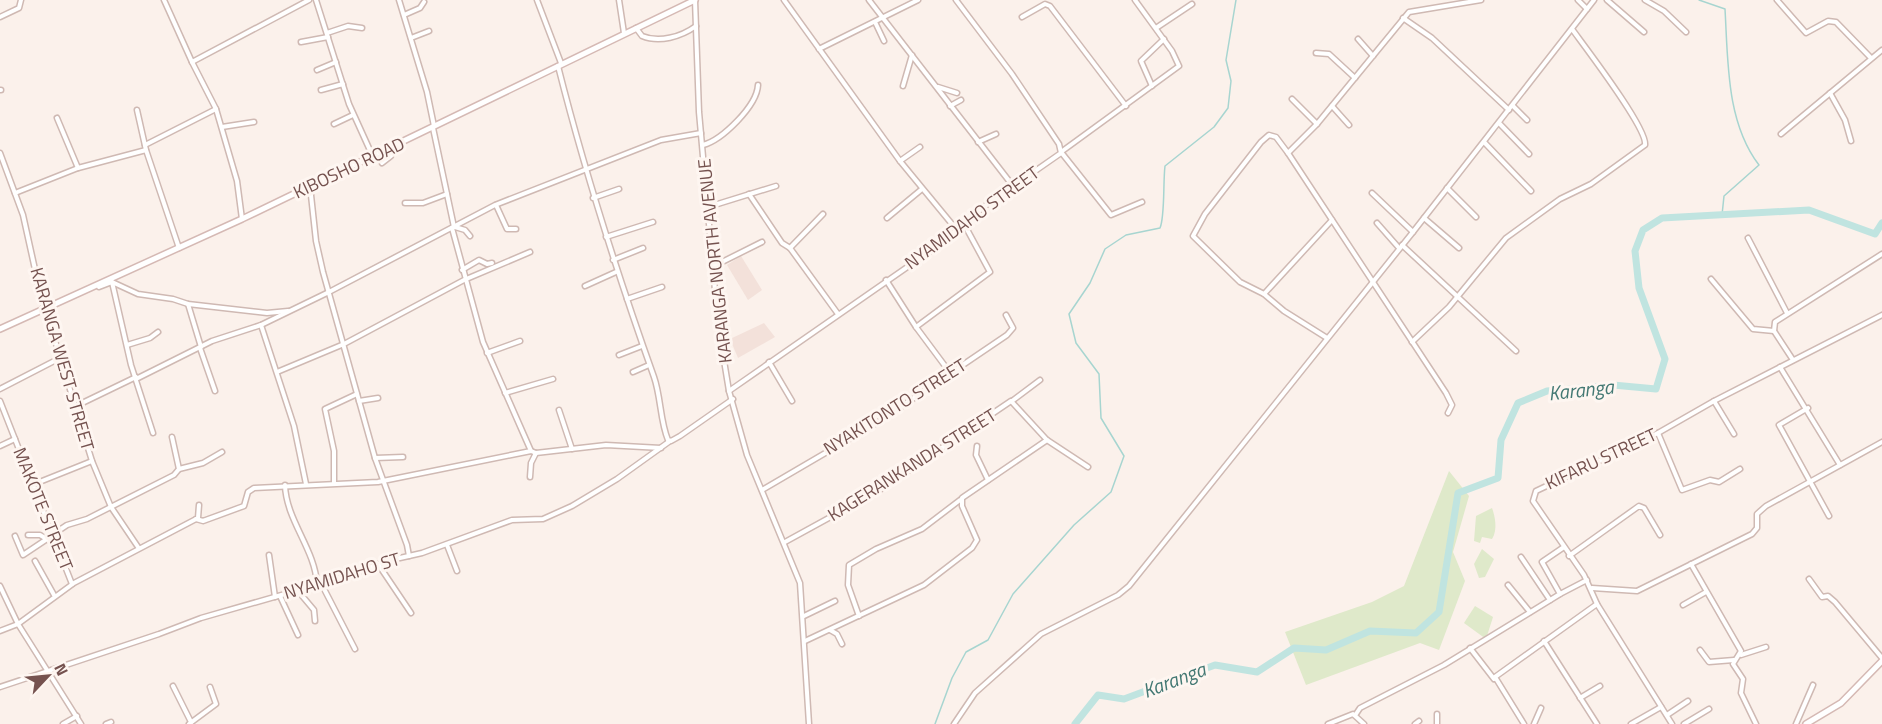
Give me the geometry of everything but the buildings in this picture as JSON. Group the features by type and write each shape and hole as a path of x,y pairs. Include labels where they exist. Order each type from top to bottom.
{"street":[{"path":"0,17 19,8 21,0"},
{"path":"164,0 216,109 237,181 242,219"},
{"path":"192,62 309,0"},
{"path":"316,0 353,115 373,157"},
{"path":"399,0 427,92 462,270 487,353 531,451"},
{"path":"537,0 559,64 585,172 616,272 649,364 670,441"},
{"path":"619,0 624,33"},
{"name":"KIBOSHO ROAD","path":"0,329 373,157 559,64 695,0"},
{"name":"KARANGA NORTH AVENUE","path":"695,0 701,133 712,267 729,391 747,454 800,583 804,616 808,724"},
{"path":"784,0 900,161 956,229"},
{"path":"869,0 1013,186"},
{"path":"819,50 918,0"},
{"path":"956,0 1012,74 1052,133 1061,152 1111,215 1142,202"},
{"path":"1135,0 1164,39 1141,61 1152,86"},
{"path":"1288,153 1317,124 1403,18 1413,10 1481,0"},
{"path":"1578,0 1587,9"},
{"path":"954,724 975,693 1041,634 1118,595 1130,586 1413,232 1594,0"},
{"path":"1607,0 1644,32"},
{"path":"1645,0 1664,11 1686,32"},
{"path":"1777,0 1806,33 1828,21 1836,22 1871,58"},
{"path":"404,15 420,8 424,2"},
{"path":"1022,17 1046,4 1050,6 1126,106"},
{"path":"1156,28 1192,4"},
{"path":"1403,18 1432,38 1527,120"},
{"path":"875,22 884,41"},
{"path":"301,42 328,35 348,26 362,28"},
{"path":"636,27 642,36 654,39 682,35 696,26"},
{"path":"1412,342 1459,296 1510,235 1560,199 1591,184 1645,146 1646,140 1632,115 1572,29"},
{"path":"410,38 429,31"},
{"name":"NYAMIDAHO STREET","path":"729,391 939,244 963,222 1152,86 1179,64 1164,39"},
{"path":"1358,39 1373,56"},
{"path":"1781,134 1882,50"},
{"path":"1316,53 1329,54 1355,78"},
{"path":"903,86 912,54"},
{"path":"317,70 336,62"},
{"path":"321,90 343,84"},
{"path":"703,145 715,140 744,114 755,99 758,85"},
{"path":"937,87 957,93"},
{"path":"1830,93 1845,120 1851,141"},
{"path":"1292,99 1317,124"},
{"path":"950,106 961,100"},
{"path":"1332,106 1349,125"},
{"path":"15,193 78,168 146,147 216,109"},
{"path":"136,110 179,248"},
{"path":"334,124 353,115"},
{"path":"57,118 78,168"},
{"path":"222,128 254,122"},
{"path":"1499,123 1529,154"},
{"path":"76,406 224,336 261,325 496,205 585,172 661,140 701,133"},
{"path":"978,142 996,134"},
{"path":"1327,338 1284,311 1264,294 1240,282 1193,234 1263,139 1269,135 1275,136 1288,153 1412,342 1451,403 1448,413"},
{"path":"1484,142 1531,191"},
{"path":"382,163 391,156 393,147"},
{"path":"900,161 920,147"},
{"name":"KARANGA WEST STREET","path":"0,153 15,193 46,309 92,461 111,507 138,547"},
{"path":"310,186 316,241 329,292 375,458 409,556"},
{"path":"708,207 776,186"},
{"path":"1447,188 1476,217"},
{"path":"593,198 619,189"},
{"path":"887,218 922,189"},
{"path":"1372,193 1413,232"},
{"path":"405,203 423,203 447,194"},
{"path":"749,194 782,243 790,248 838,314"},
{"path":"496,205 506,227 512,231 516,230"},
{"path":"790,248 823,214"},
{"path":"1424,218 1459,248"},
{"path":"1264,294 1332,220"},
{"path":"606,237 653,222"},
{"path":"916,327 990,272 963,222"},
{"path":"1377,223 1401,247 1459,296 1516,351"},
{"path":"453,227 465,230 470,236"},
{"path":"1748,238 1787,313"},
{"path":"712,267 762,242"},
{"path":"613,260 644,248"},
{"path":"277,372 344,344 465,280 530,252"},
{"path":"1793,360 1774,331 1775,322 1882,254"},
{"path":"462,270 480,260 486,264 492,263"},
{"path":"585,286 616,272"},
{"path":"1711,279 1753,329 1774,331"},
{"path":"886,280 916,327 951,374"},
{"path":"84,292 112,282 122,284 138,294 173,299 188,304 267,313 288,312"},
{"path":"112,282 127,345 153,433"},
{"path":"627,299 662,287"},
{"path":"188,304 215,392"},
{"name":"NYAKITONTO STREET","path":"762,490 880,421 951,374 1012,330 1006,315"},
{"name":"KIFARU STREET","path":"1671,724 1597,604 1587,579 1535,504 1533,494 1545,485 1658,433 1714,401 1882,315"},
{"path":"261,325 294,426 306,484"},
{"path":"127,345 150,338 158,332"},
{"path":"487,353 520,341"},
{"path":"619,355 642,346"},
{"path":"0,388 62,357"},
{"path":"769,362 792,400"},
{"path":"633,372 649,364"},
{"path":"1780,367 1808,408 1840,465"},
{"path":"505,393 553,379"},
{"path":"1012,400 1040,380"},
{"path":"334,483 334,451 326,409 357,394"},
{"path":"359,401 378,398"},
{"name":"NYAMIDAHO ST","path":"0,687 201,618 298,591 447,544 512,520 540,520 572,506 618,479 733,399"},
{"name":"KAGERANKANDA STREET","path":"785,542 878,490 1012,400 1047,440 1088,467"},
{"name":"MAKOTE STREET","path":"0,401 72,584"},
{"path":"1714,401 1734,434"},
{"path":"1808,408 1779,425 1808,482 1829,516"},
{"path":"559,411 572,449"},
{"path":"1658,433 1682,490 1710,480 1719,482 1740,469"},
{"path":"172,437 179,469"},
{"path":"0,446 15,440"},
{"path":"859,616 848,585 849,565 876,549 922,529 1047,440"},
{"path":"1592,588 1634,592 1752,534 1757,528 1756,516 1760,510 1882,442"},
{"path":"196,519 209,519 244,506 248,492 254,488 372,483 498,460 531,451 536,453 626,444 661,448"},
{"path":"976,446 976,457 988,480"},
{"path":"52,535 67,525 111,507 165,480 179,469 203,463 222,452"},
{"path":"530,477 531,463 536,453"},
{"path":"375,458 403,457"},
{"path":"32,485 92,461"},
{"path":"285,485 286,498 319,584 355,649"},
{"path":"805,641 924,585 975,545 976,536 961,500"},
{"path":"0,631 18,624 54,595 72,584 138,547 196,519 200,515 199,505"},
{"path":"1569,556 1639,506 1644,508 1660,535"},
{"path":"28,536 40,535 56,544"},
{"path":"15,536 23,555 47,539"},
{"path":"447,544 457,571"},
{"path":"1560,594 1542,562 1564,547"},
{"path":"269,555 274,597"},
{"path":"1521,557 1550,600"},
{"path":"35,561 54,595"},
{"path":"378,564 411,613"},
{"path":"1690,564 1739,647 1741,655"},
{"path":"1328,724 1356,714 1360,708 1470,648 1587,579"},
{"path":"1806,724 1842,703 1882,660 1835,602 1828,596 1822,597 1809,579"},
{"path":"1508,585 1530,612"},
{"path":"0,586 18,624 81,724"},
{"path":"298,591 314,610 315,621"},
{"path":"1683,604 1706,592"},
{"path":"280,596 298,635"},
{"path":"804,616 835,601"},
{"path":"1494,680 1499,672 1597,604"},
{"path":"829,630 837,634 842,644"},
{"path":"1544,641 1596,724"},
{"path":"1700,650 1709,662 1734,660 1741,655 1766,647"},
{"path":"1470,648 1524,724"},
{"path":"1734,660 1733,665 1743,680 1741,693 1756,724"},
{"path":"1796,724 1813,685"},
{"path":"173,686 190,723 216,704 210,687"},
{"path":"1580,698 1600,686"},
{"path":"1667,715 1688,701"},
{"path":"1631,724 1661,707"},
{"path":"1533,724 1541,708"},
{"path":"1684,724 1709,709"},
{"path":"1356,714 1364,724"},
{"path":"1437,714 1437,724"},
{"path":"63,724 77,716"},
{"path":"106,724 111,722"}],"shaded area":[{"path":"741,256 762,290 748,300 727,265"},
{"path":"764,323 775,337 738,358 730,339"}],"green space":[{"path":"1449,471 1469,496 1453,552 1465,581 1439,650 1420,643 1306,685 1285,632 1372,602 1404,586"},
{"path":"1492,508 1495,527 1492,539 1482,537 1480,543 1474,541 1476,516"},
{"path":"1482,549 1494,559 1485,577 1479,578 1474,564"},
{"path":"1475,606 1493,617 1486,639 1464,623"}],"waterway":[{"path":"935,724 952,678 966,652 988,640 1013,594 1074,525 1111,492 1124,456 1101,418 1099,374 1076,343 1069,314 1090,283 1105,249 1126,235 1160,228 1163,216 1165,166 1214,127 1228,108 1231,81 1226,60 1236,0"},
{"path":"1699,0 1725,9 1728,69 1735,110 1740,130 1759,165 1724,196 1722,215"},
{"name":"Karanga","path":"1075,724 1098,695 1124,699 1215,665 1257,672 1294,648 1326,650 1370,631 1416,633 1439,612 1458,493 1498,478 1501,440 1518,403 1547,391 1613,385 1656,389 1665,359 1639,288 1635,251 1643,230 1662,218 1809,210 1875,234 1882,223"}]}
